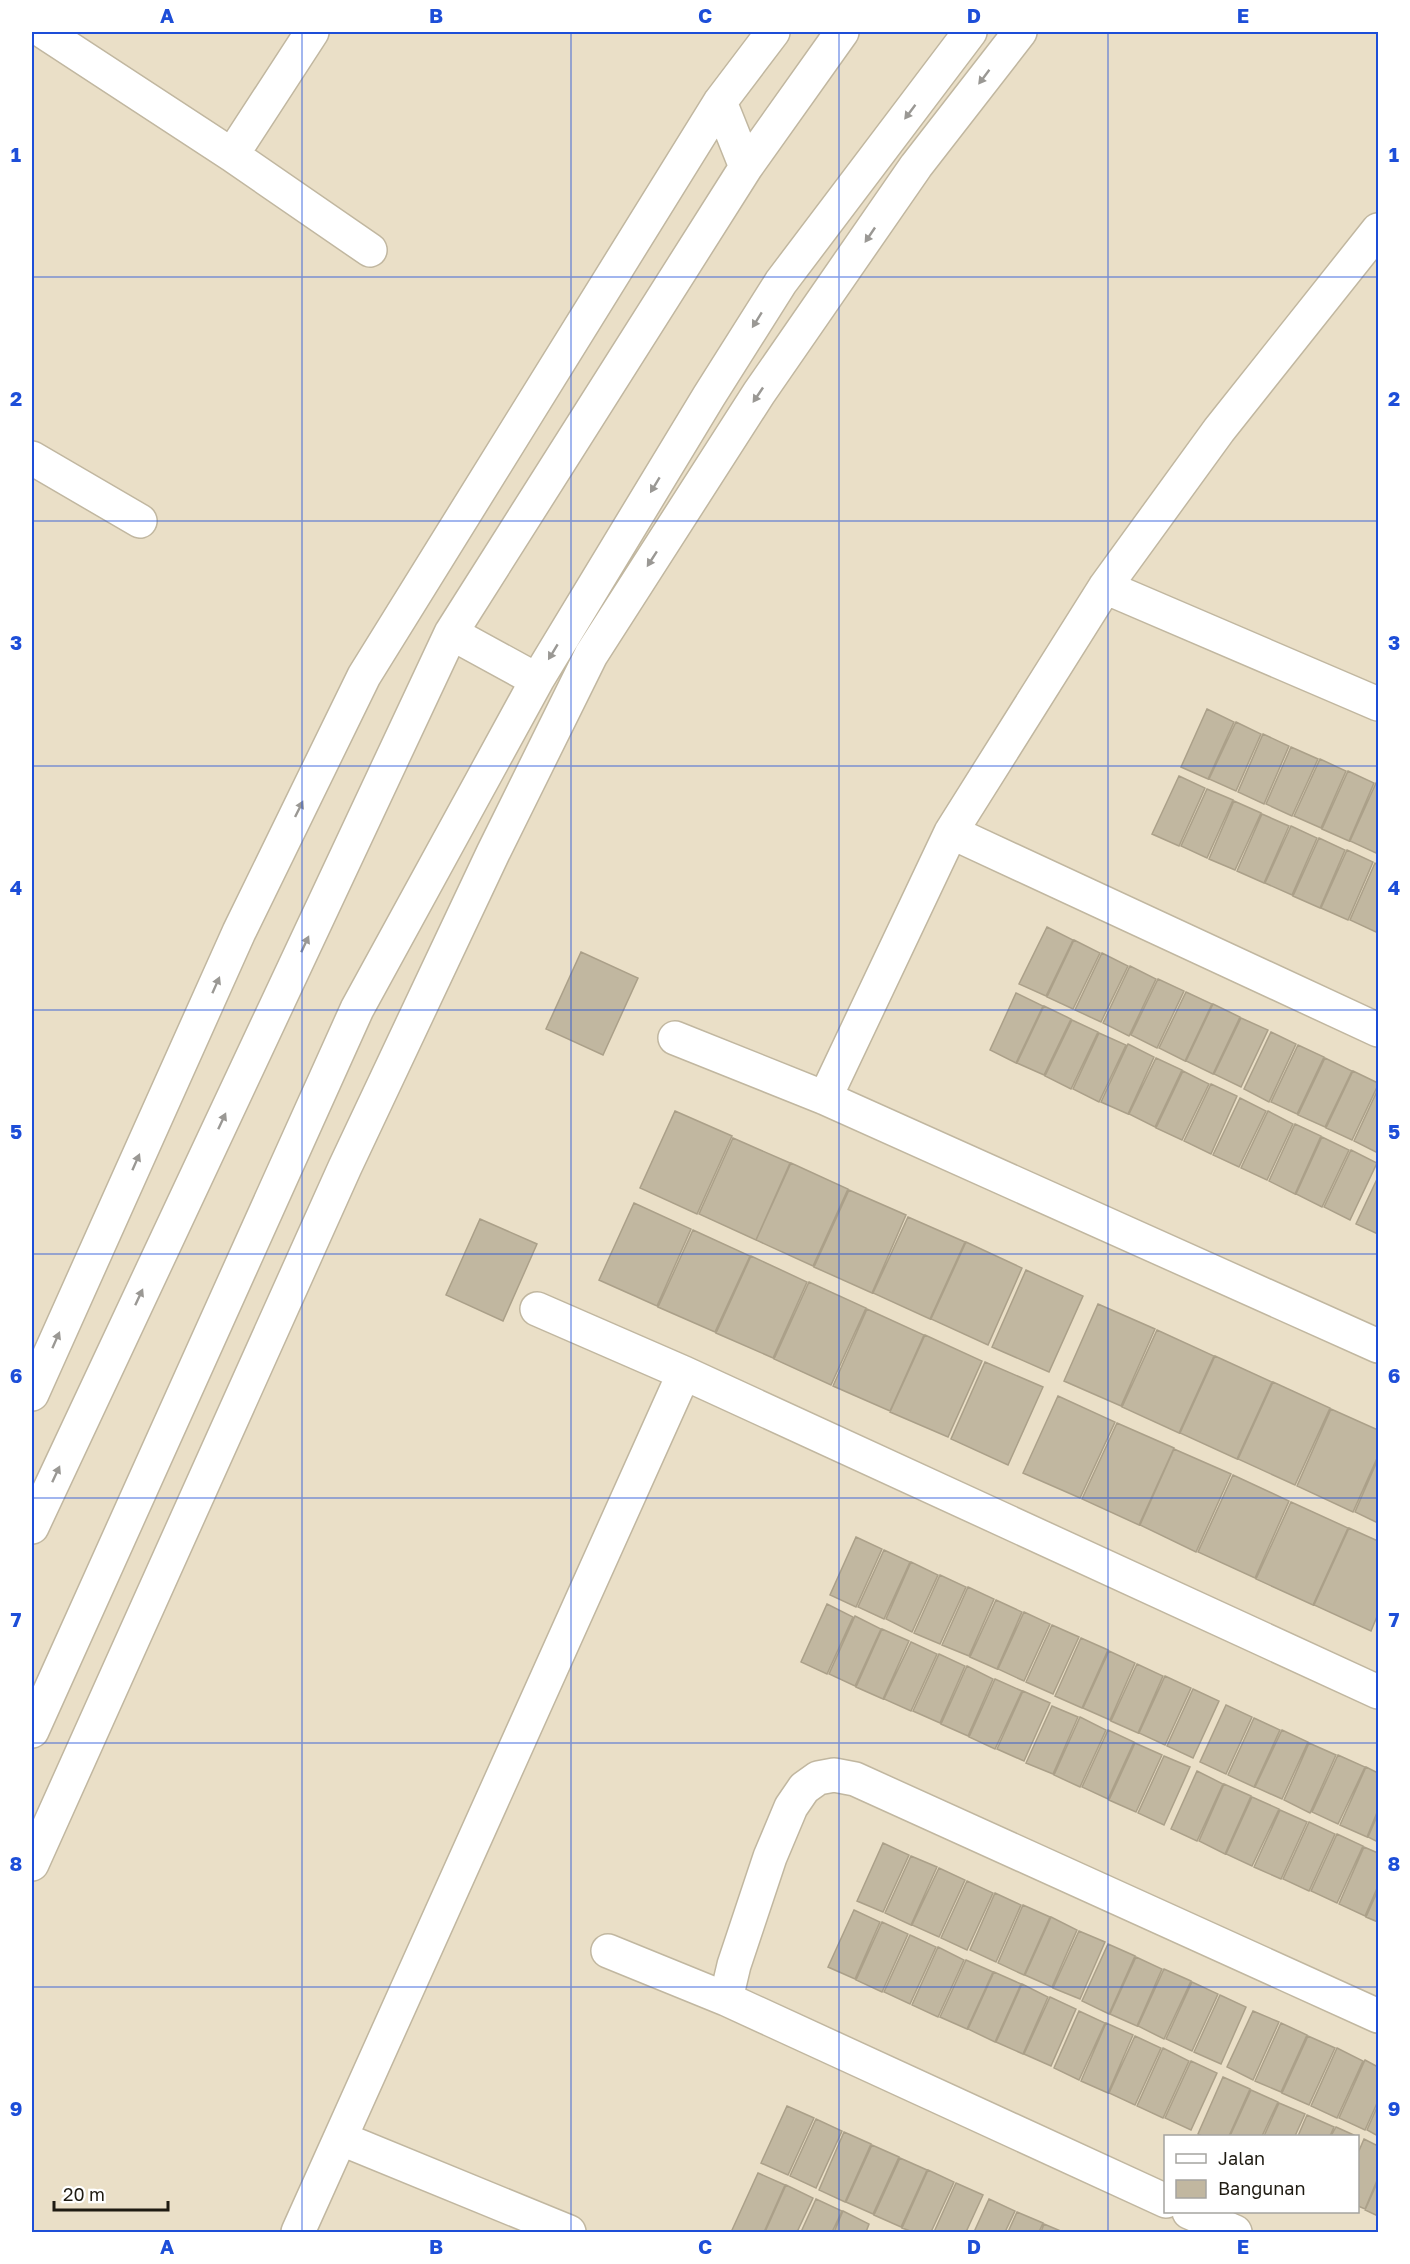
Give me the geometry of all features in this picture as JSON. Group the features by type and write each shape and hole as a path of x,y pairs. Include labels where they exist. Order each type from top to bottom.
{"street":[{"path":"44,32 232,155 370,250"},
{"path":"232,155 312,32"},
{"path":"32,1394 239,932 364,676 720,102 773,32"},
{"path":"32,1527 451,633 746,167 842,32"},
{"path":"32,1731 357,1009 537,680 781,282 970,32"},
{"path":"36,1856 345,1167 492,853 591,655 759,393 916,166 1020,32"},
{"path":"720,102 746,167"},
{"path":"825,1098 951,832 1105,587 1219,430 1378,230"},
{"path":"781,282 851,263"},
{"path":"32,458 140,521"},
{"path":"1105,587 1378,704"},
{"path":"451,633 537,680"},
{"path":"951,832 1378,1030"},
{"path":"675,1038 825,1098 1378,1346"},
{"path":"537,1309 684,1373 1378,1692"},
{"path":"298,2232 342,2139 684,1373"},
{"path":"726,1999 734,1965 770,1857 791,1807 804,1788 818,1778 834,1775 855,1779 1378,2016"},
{"path":"32,1814 36,1856"},
{"path":"608,1951 726,1999 1164,2200"},
{"path":"342,2139 569,2232"},
{"path":"1193,2213 1235,2232"}],"building":[{"path":"1207,709 1234,722 1208,779 1181,767"},
{"path":"1236,722 1261,734 1236,791 1209,779"},
{"path":"1263,734 1289,746 1264,804 1238,792"},
{"path":"1291,747 1318,759 1292,816 1266,804"},
{"path":"1320,759 1346,771 1321,828 1294,816"},
{"path":"1348,771 1374,783 1349,841 1322,829"},
{"path":"1179,776 1205,788 1179,846 1152,834"},
{"path":"1376,783 1378,785 1378,848 1376,853 1350,841"},
{"path":"1207,789 1233,800 1207,858 1181,846"},
{"path":"1234,801 1261,813 1235,870 1209,859"},
{"path":"1262,814 1289,826 1264,883 1237,871"},
{"path":"1291,826 1317,838 1292,895 1265,883"},
{"path":"1319,838 1345,850 1320,908 1293,896"},
{"path":"1347,850 1373,862 1348,920 1321,908"},
{"path":"1375,863 1378,865 1378,927 1376,932 1350,920"},
{"path":"1047,927 1073,940 1046,996 1019,984"},
{"path":"1074,940 1100,953 1073,1009 1047,997"},
{"path":"581,952 638,978 603,1055 546,1029"},
{"path":"1102,953 1128,966 1101,1022 1075,1010"},
{"path":"1130,966 1156,979 1129,1036 1103,1023"},
{"path":"1158,979 1184,991 1157,1048 1131,1035"},
{"path":"1186,992 1212,1004 1185,1061 1159,1048"},
{"path":"1016,993 1043,1006 1016,1063 990,1050"},
{"path":"1213,1004 1240,1017 1213,1074 1186,1061"},
{"path":"1044,1006 1071,1019 1044,1075 1017,1063"},
{"path":"1241,1018 1268,1030 1241,1087 1214,1074"},
{"path":"1072,1020 1098,1032 1071,1089 1045,1076"},
{"path":"1271,1032 1296,1044 1269,1102 1244,1089"},
{"path":"1099,1033 1126,1045 1099,1102 1073,1089"},
{"path":"1128,1044 1154,1057 1128,1114 1101,1102"},
{"path":"1298,1045 1324,1057 1297,1114 1271,1102"},
{"path":"1156,1058 1182,1070 1155,1127 1129,1114"},
{"path":"1325,1058 1352,1071 1325,1127 1298,1115"},
{"path":"1183,1071 1209,1084 1182,1140 1156,1128"},
{"path":"1353,1071 1378,1085 1352,1140 1326,1128"},
{"path":"1211,1084 1237,1096 1211,1154 1184,1141"},
{"path":"1378,1089 1378,1153 1354,1141"},
{"path":"1240,1098 1266,1111 1239,1167 1213,1155"},
{"path":"675,1111 732,1136 697,1214 640,1188"},
{"path":"1268,1111 1293,1124 1267,1180 1241,1168"},
{"path":"1295,1124 1321,1136 1295,1194 1269,1181"},
{"path":"1322,1137 1349,1150 1322,1207 1296,1194"},
{"path":"733,1138 790,1163 756,1240 699,1214"},
{"path":"1351,1150 1377,1163 1350,1220 1324,1207"},
{"path":"791,1163 848,1189 813,1266 756,1240"},
{"path":"1378,1177 1378,1234 1356,1224"},
{"path":"849,1190 906,1215 872,1293 814,1267"},
{"path":"634,1203 691,1229 657,1306 599,1280"},
{"path":"908,1217 965,1242 930,1319 873,1293"},
{"path":"480,1219 537,1244 503,1321 446,1295"},
{"path":"693,1230 750,1256 715,1332 658,1307"},
{"path":"966,1242 1022,1268 988,1345 931,1319"},
{"path":"751,1256 807,1282 773,1358 716,1333"},
{"path":"1026,1270 1083,1296 1049,1372 992,1347"},
{"path":"809,1282 866,1308 831,1385 774,1359"},
{"path":"1098,1304 1155,1329 1121,1406 1064,1381"},
{"path":"867,1309 924,1335 890,1411 833,1386"},
{"path":"1157,1330 1214,1356 1179,1433 1122,1407"},
{"path":"925,1335 982,1361 948,1437 890,1412"},
{"path":"1215,1356 1272,1382 1237,1459 1180,1433"},
{"path":"985,1362 1043,1387 1008,1465 951,1439"},
{"path":"1273,1382 1330,1408 1295,1485 1238,1459"},
{"path":"1058,1396 1115,1422 1080,1498 1023,1473"},
{"path":"1331,1409 1378,1430 1378,1456 1353,1512 1297,1486"},
{"path":"1117,1423 1174,1448 1139,1525 1082,1499"},
{"path":"1174,1449 1231,1474 1196,1552 1140,1525"},
{"path":"1378,1459 1378,1523 1355,1512"},
{"path":"1233,1475 1289,1501 1255,1578 1198,1552"},
{"path":"1291,1502 1348,1528 1313,1605 1256,1579"},
{"path":"1349,1528 1378,1541 1378,1614 1371,1631 1314,1605"},
{"path":"856,1537 882,1549 856,1607 830,1595"},
{"path":"884,1550 910,1562 884,1619 858,1607"},
{"path":"911,1562 938,1575 912,1632 886,1619"},
{"path":"940,1575 966,1587 940,1644 914,1633"},
{"path":"968,1587 994,1599 969,1656 942,1645"},
{"path":"996,1600 1022,1612 997,1669 970,1657"},
{"path":"827,1604 853,1617 827,1674 801,1662"},
{"path":"1024,1612 1050,1624 1024,1681 998,1669"},
{"path":"855,1616 881,1629 855,1686 829,1674"},
{"path":"1052,1625 1079,1637 1053,1694 1026,1682"},
{"path":"882,1629 909,1641 883,1699 856,1687"},
{"path":"1081,1638 1108,1650 1082,1708 1055,1696"},
{"path":"911,1642 937,1654 911,1711 884,1699"},
{"path":"1109,1651 1135,1663 1110,1720 1083,1708"},
{"path":"939,1654 965,1666 940,1723 913,1711"},
{"path":"1137,1664 1163,1676 1138,1733 1111,1721"},
{"path":"967,1666 993,1679 968,1736 941,1724"},
{"path":"1165,1676 1191,1688 1165,1745 1139,1733"},
{"path":"995,1679 1022,1691 995,1749 969,1737"},
{"path":"1193,1689 1219,1701 1193,1758 1167,1746"},
{"path":"1023,1691 1050,1703 1024,1761 997,1749"},
{"path":"1226,1705 1252,1717 1226,1774 1200,1762"},
{"path":"1052,1706 1078,1717 1053,1774 1026,1763"},
{"path":"1080,1717 1106,1730 1080,1787 1054,1775"},
{"path":"1254,1718 1280,1730 1254,1787 1228,1775"},
{"path":"1108,1730 1134,1742 1108,1799 1082,1787"},
{"path":"1282,1730 1308,1742 1282,1799 1255,1787"},
{"path":"1135,1743 1162,1755 1136,1812 1109,1800"},
{"path":"1309,1743 1336,1755 1310,1813 1284,1800"},
{"path":"1338,1755 1365,1767 1338,1824 1312,1812"},
{"path":"1164,1756 1190,1767 1164,1825 1138,1813"},
{"path":"1366,1767 1378,1773 1378,1810 1367,1837 1340,1825"},
{"path":"1197,1771 1223,1784 1197,1841 1171,1829"},
{"path":"1224,1784 1251,1796 1225,1854 1199,1841"},
{"path":"1252,1797 1279,1809 1252,1866 1226,1854"},
{"path":"1280,1810 1307,1822 1281,1879 1254,1867"},
{"path":"1378,1814 1378,1842 1368,1837"},
{"path":"1309,1822 1335,1834 1309,1891 1283,1879"},
{"path":"1337,1834 1363,1846 1337,1903 1311,1891"},
{"path":"883,1843 909,1855 883,1912 857,1901"},
{"path":"1364,1847 1378,1853 1378,1886 1365,1916 1339,1904"},
{"path":"911,1856 937,1867 911,1925 885,1913"},
{"path":"939,1868 965,1880 939,1937 912,1925"},
{"path":"967,1881 993,1893 967,1950 941,1938"},
{"path":"1378,1890 1378,1922 1366,1917"},
{"path":"995,1893 1021,1905 996,1962 970,1950"},
{"path":"1023,1905 1050,1917 1024,1975 998,1963"},
{"path":"854,1910 880,1922 855,1979 828,1967"},
{"path":"1051,1917 1077,1930 1052,1987 1025,1975"},
{"path":"882,1922 908,1934 882,1992 856,1980"},
{"path":"1079,1931 1105,1942 1080,1999 1053,1988"},
{"path":"910,1935 936,1947 910,2004 884,1992"},
{"path":"1108,1944 1135,1956 1109,2014 1082,2001"},
{"path":"938,1947 964,1960 938,2017 912,2005"},
{"path":"1136,1957 1162,1969 1137,2026 1110,2014"},
{"path":"966,1960 993,1972 967,2029 940,2017"},
{"path":"1164,1969 1191,1981 1164,2039 1138,2026"},
{"path":"994,1972 1021,1984 995,2042 968,2029"},
{"path":"1192,1982 1218,1994 1192,2051 1166,2039"},
{"path":"1022,1984 1048,1997 1023,2054 996,2042"},
{"path":"1220,1995 1246,2007 1221,2064 1194,2052"},
{"path":"1050,1997 1076,2009 1051,2066 1024,2054"},
{"path":"1079,2011 1105,2023 1079,2080 1054,2068"},
{"path":"1253,2011 1279,2022 1253,2080 1227,2067"},
{"path":"1106,2023 1133,2035 1108,2093 1081,2081"},
{"path":"1281,2023 1307,2035 1281,2092 1255,2081"},
{"path":"1135,2036 1161,2048 1135,2105 1109,2093"},
{"path":"1308,2036 1335,2048 1309,2105 1282,2093"},
{"path":"1163,2048 1189,2061 1163,2118 1137,2106"},
{"path":"1337,2048 1363,2061 1337,2118 1311,2106"},
{"path":"1365,2060 1378,2067 1378,2101 1365,2130 1339,2118"},
{"path":"1191,2061 1217,2073 1191,2130 1165,2118"},
{"path":"1223,2077 1250,2089 1229,2135 1198,2134"},
{"path":"1251,2090 1278,2102 1262,2135 1230,2135"},
{"path":"1279,2103 1305,2114 1295,2135 1264,2135"},
{"path":"1378,2105 1378,2136 1367,2130"},
{"path":"787,2106 814,2118 788,2175 761,2163"},
{"path":"1307,2115 1334,2127 1330,2135 1298,2135"},
{"path":"816,2119 842,2131 816,2188 790,2176"},
{"path":"1336,2127 1354,2135 1332,2135"},
{"path":"844,2132 871,2144 845,2202 819,2190"},
{"path":"1364,2139 1378,2146 1378,2178 1365,2209 1359,2206 1359,2151"},
{"path":"872,2145 899,2157 873,2214 846,2202"},
{"path":"900,2158 927,2170 901,2227 874,2215"},
{"path":"928,2170 954,2182 931,2232 913,2232 902,2228"},
{"path":"758,2173 785,2185 764,2232 732,2230"},
{"path":"1378,2181 1378,2216 1365,2210"},
{"path":"956,2183 983,2195 966,2232 934,2232"},
{"path":"786,2185 813,2198 797,2232 765,2232"},
{"path":"816,2199 842,2211 832,2232 801,2232"},
{"path":"989,2199 1015,2211 1005,2232 974,2232"},
{"path":"843,2211 869,2224 866,2232 834,2232"},
{"path":"1017,2212 1043,2223 1039,2232 1008,2232"},
{"path":"1044,2224 1063,2232 1041,2232"}]}
